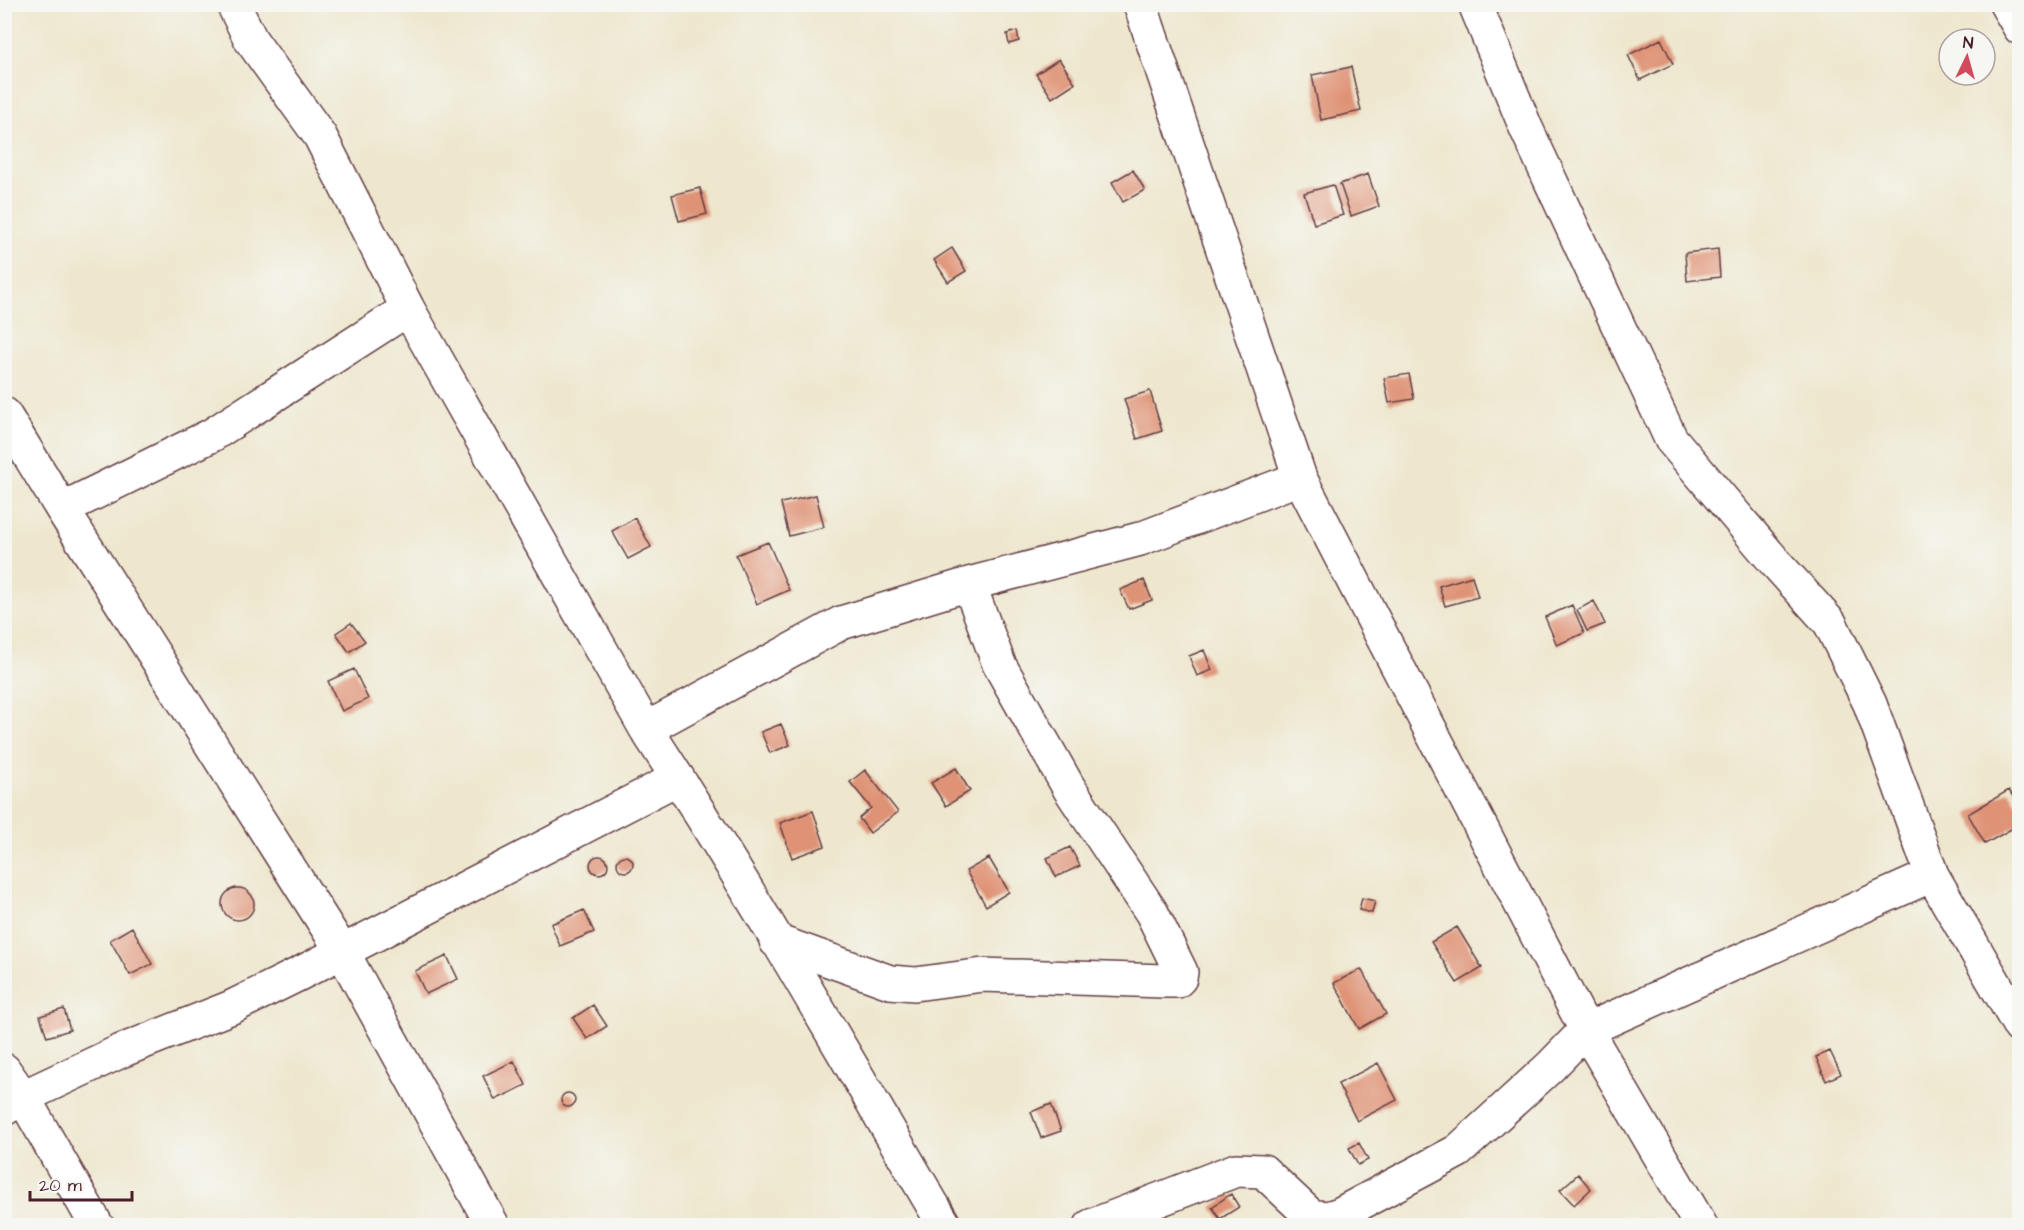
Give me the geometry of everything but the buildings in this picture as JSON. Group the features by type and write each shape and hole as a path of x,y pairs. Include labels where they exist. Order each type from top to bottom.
{"street":[{"path":"233,4 250,40 320,136 408,309 646,729 678,778 945,1226"},
{"path":"1140,4 1300,478 1586,1030 1701,1226"},
{"path":"1475,4 1526,129 1671,439 1830,623 1870,704 1932,875 2019,1027"},
{"path":"2006,4 2019,28"},
{"path":"62,509 212,435 408,309"},
{"path":"4,414 342,951 493,1226"},
{"path":"646,729 841,623 969,584 1140,538 1300,478"},
{"path":"776,941 890,982 915,984 983,975 1164,981 1177,981 1180,978 1181,972 1152,913 1069,788 999,664 969,584"},
{"path":"14,1103 121,1051 232,1007 678,778"},
{"path":"1091,1226 1236,1170 1263,1171 1311,1216 1329,1222 1458,1151 1550,1067 1586,1030 1932,875"},
{"path":"4,1070 14,1103 97,1226"}]}
